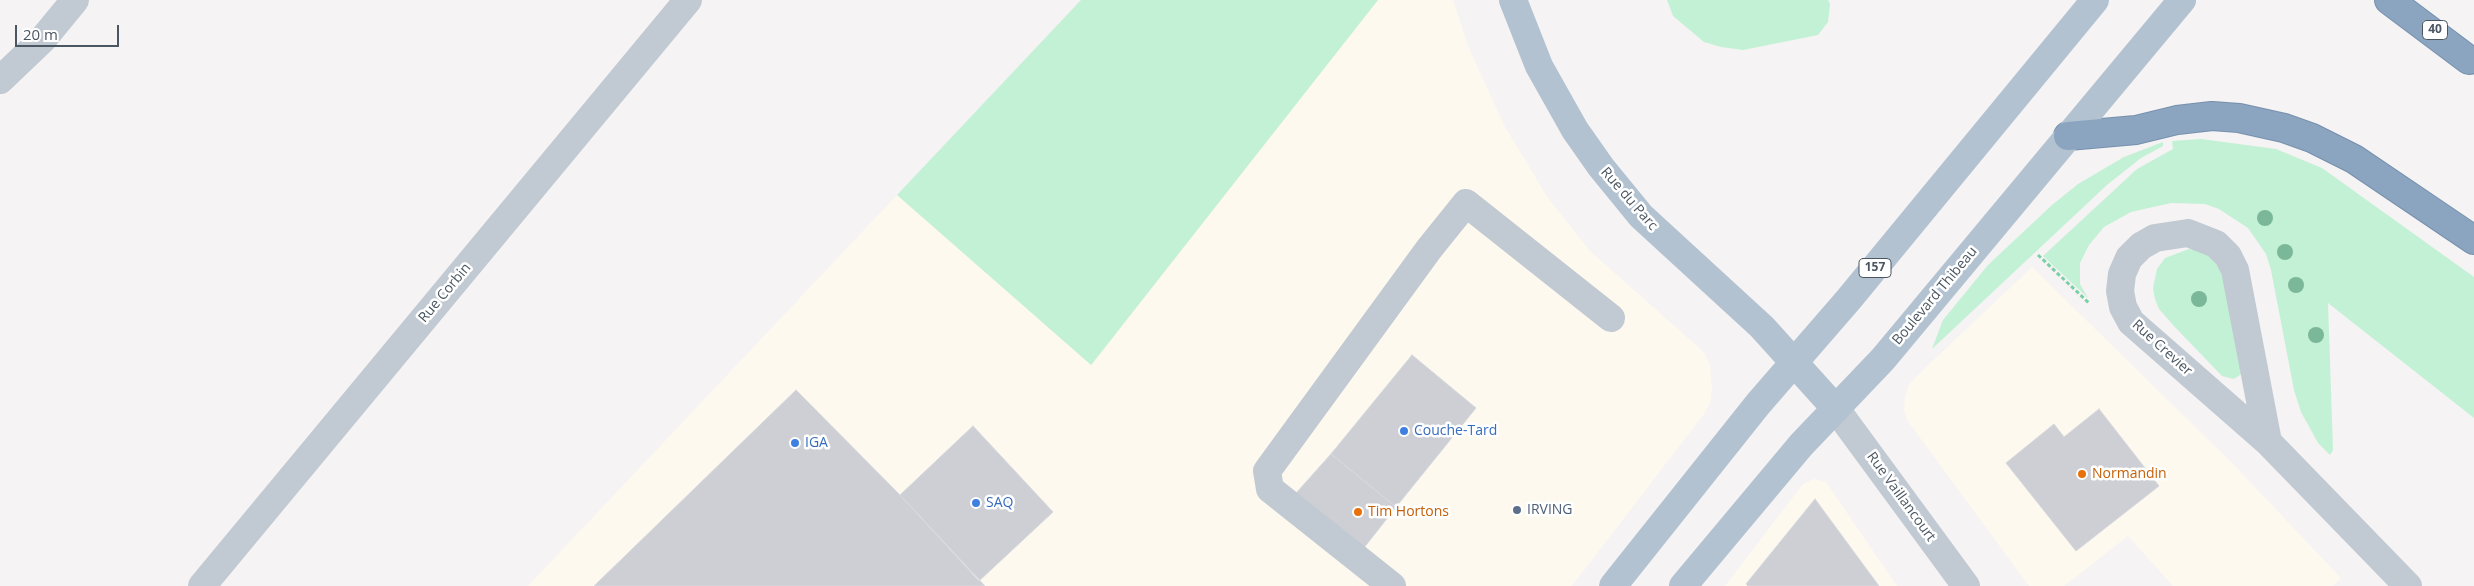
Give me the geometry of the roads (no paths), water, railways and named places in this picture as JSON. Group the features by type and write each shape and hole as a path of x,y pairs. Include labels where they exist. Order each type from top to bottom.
{"highway":[{"path":"2389,0 2472,62"},
{"name":"40","path":"2402,0 2472,62"},
{"path":"2068,136 2136,130 2177,120 2212,116 2246,120 2284,128 2312,138 2354,159 2474,240"}],"main road":[{"name":"Rue du Parc","path":"1513,0 1543,74 1575,130 1601,168 1629,203 1656,232 1752,317 1836,409"},
{"name":"157","path":"1613,586 1794,361 1849,300 2095,0"},
{"name":"Boulevard Thibeau","path":"1682,586 1796,452 1883,359 2182,0"}],"street":[{"path":"0,80 43,38 75,0"},
{"name":"Rue Corbin","path":"202,586 688,0"},
{"path":"1392,586 1270,489 1267,471 1429,249 1466,203 1611,318"},
{"name":"Rue Crevier","path":"2268,442 2235,270 2216,244 2188,233 2156,238 2141,246 2129,258 2122,274 2122,300 2131,322 2268,442 2408,586"},
{"name":"Rue Vaillancourt","path":"1836,409 1966,586"}],"place":[{"name":"Couche-Tard","path":"1404,431"},
{"name":"IGA","path":"795,443"},
{"name":"Normandin","path":"2082,474"},
{"name":"SAQ","path":"976,503"},
{"name":"IRVING","path":"1517,510"},
{"name":"Tim Hortons","path":"1358,512"}]}
